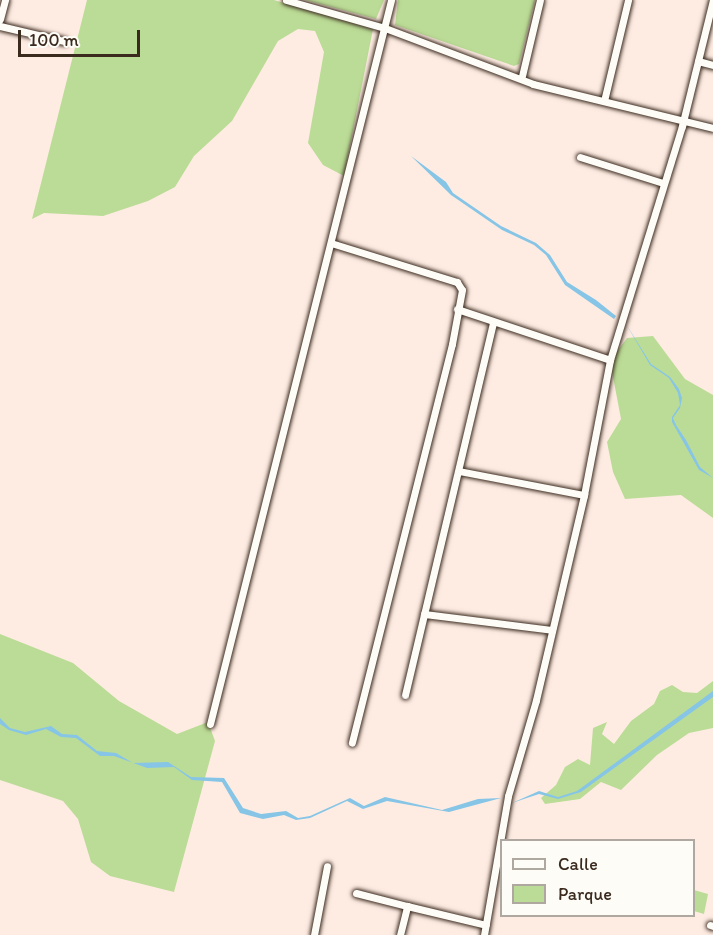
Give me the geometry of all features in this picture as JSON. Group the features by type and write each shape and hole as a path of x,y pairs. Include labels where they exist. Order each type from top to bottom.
{"street":[{"path":"0,19 5,0"},
{"path":"285,0 385,28 522,76 533,84 713,128"},
{"path":"210,724 392,0"},
{"path":"522,76 540,0"},
{"path":"603,101 628,0"},
{"path":"501,839 508,796 585,495 610,360 683,121 713,0"},
{"path":"0,26 64,41"},
{"path":"698,61 713,65"},
{"path":"580,157 663,183"},
{"path":"331,243 457,282 462,290 450,355 352,743"},
{"path":"457,309 610,360"},
{"path":"405,695 493,322"},
{"path":"459,471 585,495"},
{"path":"424,614 552,630"},
{"path":"484,935 500,845"},
{"path":"314,935 327,866"},
{"path":"356,893 486,925"},
{"path":"400,935 407,906"}],"green space":[{"path":"87,0 274,0 373,29 344,176 323,165 308,143 324,52 315,31 298,29 278,41 232,121 194,156 175,187 148,201 103,216 44,213 32,219"},
{"path":"305,0 384,0 376,19"},
{"path":"398,0 535,0 519,64 514,66 395,25"},
{"path":"653,336 685,379 713,395 713,518 681,495 625,499 613,472 607,442 621,419 610,361 627,338"},
{"path":"0,634 73,663 119,701 177,734 208,722 215,741 174,892 110,876 91,862 78,819 63,801 0,780"},
{"path":"713,681 713,728 689,733 657,755 621,790 601,782 580,799 545,804 541,798 556,785 565,767 578,759 590,765 593,728 607,722 602,734 614,744 631,721 654,704 660,691 672,685 683,692 697,693"},
{"path":"695,890 708,894 704,914 695,911"}],"water":[{"path":"411,156 446,182 453,193 501,226 536,243 550,255 567,282 596,300 616,316 614,319 565,285 546,255 534,245 502,230 451,195"},
{"path":"626,324 651,364 670,377 679,389 682,398 680,408 673,418 700,467 713,478 699,470 672,422 672,417 680,405 678,393 669,378 650,365"},
{"path":"713,691 713,697 581,792 558,799 539,794 512,803 539,791 558,797 577,791"},
{"path":"0,718 10,728 25,732 51,726 62,734 77,735 97,751 116,753 133,763 114,756 100,756 76,738 61,737 46,729 26,735 9,730 0,724"},
{"path":"168,762 191,777 224,778 243,808 261,814 286,811 298,818 310,816 350,798 364,806 385,797 442,810 478,799 501,798 449,812 387,801 363,809 347,801 310,818 296,820 284,815 263,819 240,813 222,782 192,780 174,767 147,768 133,763"}]}
